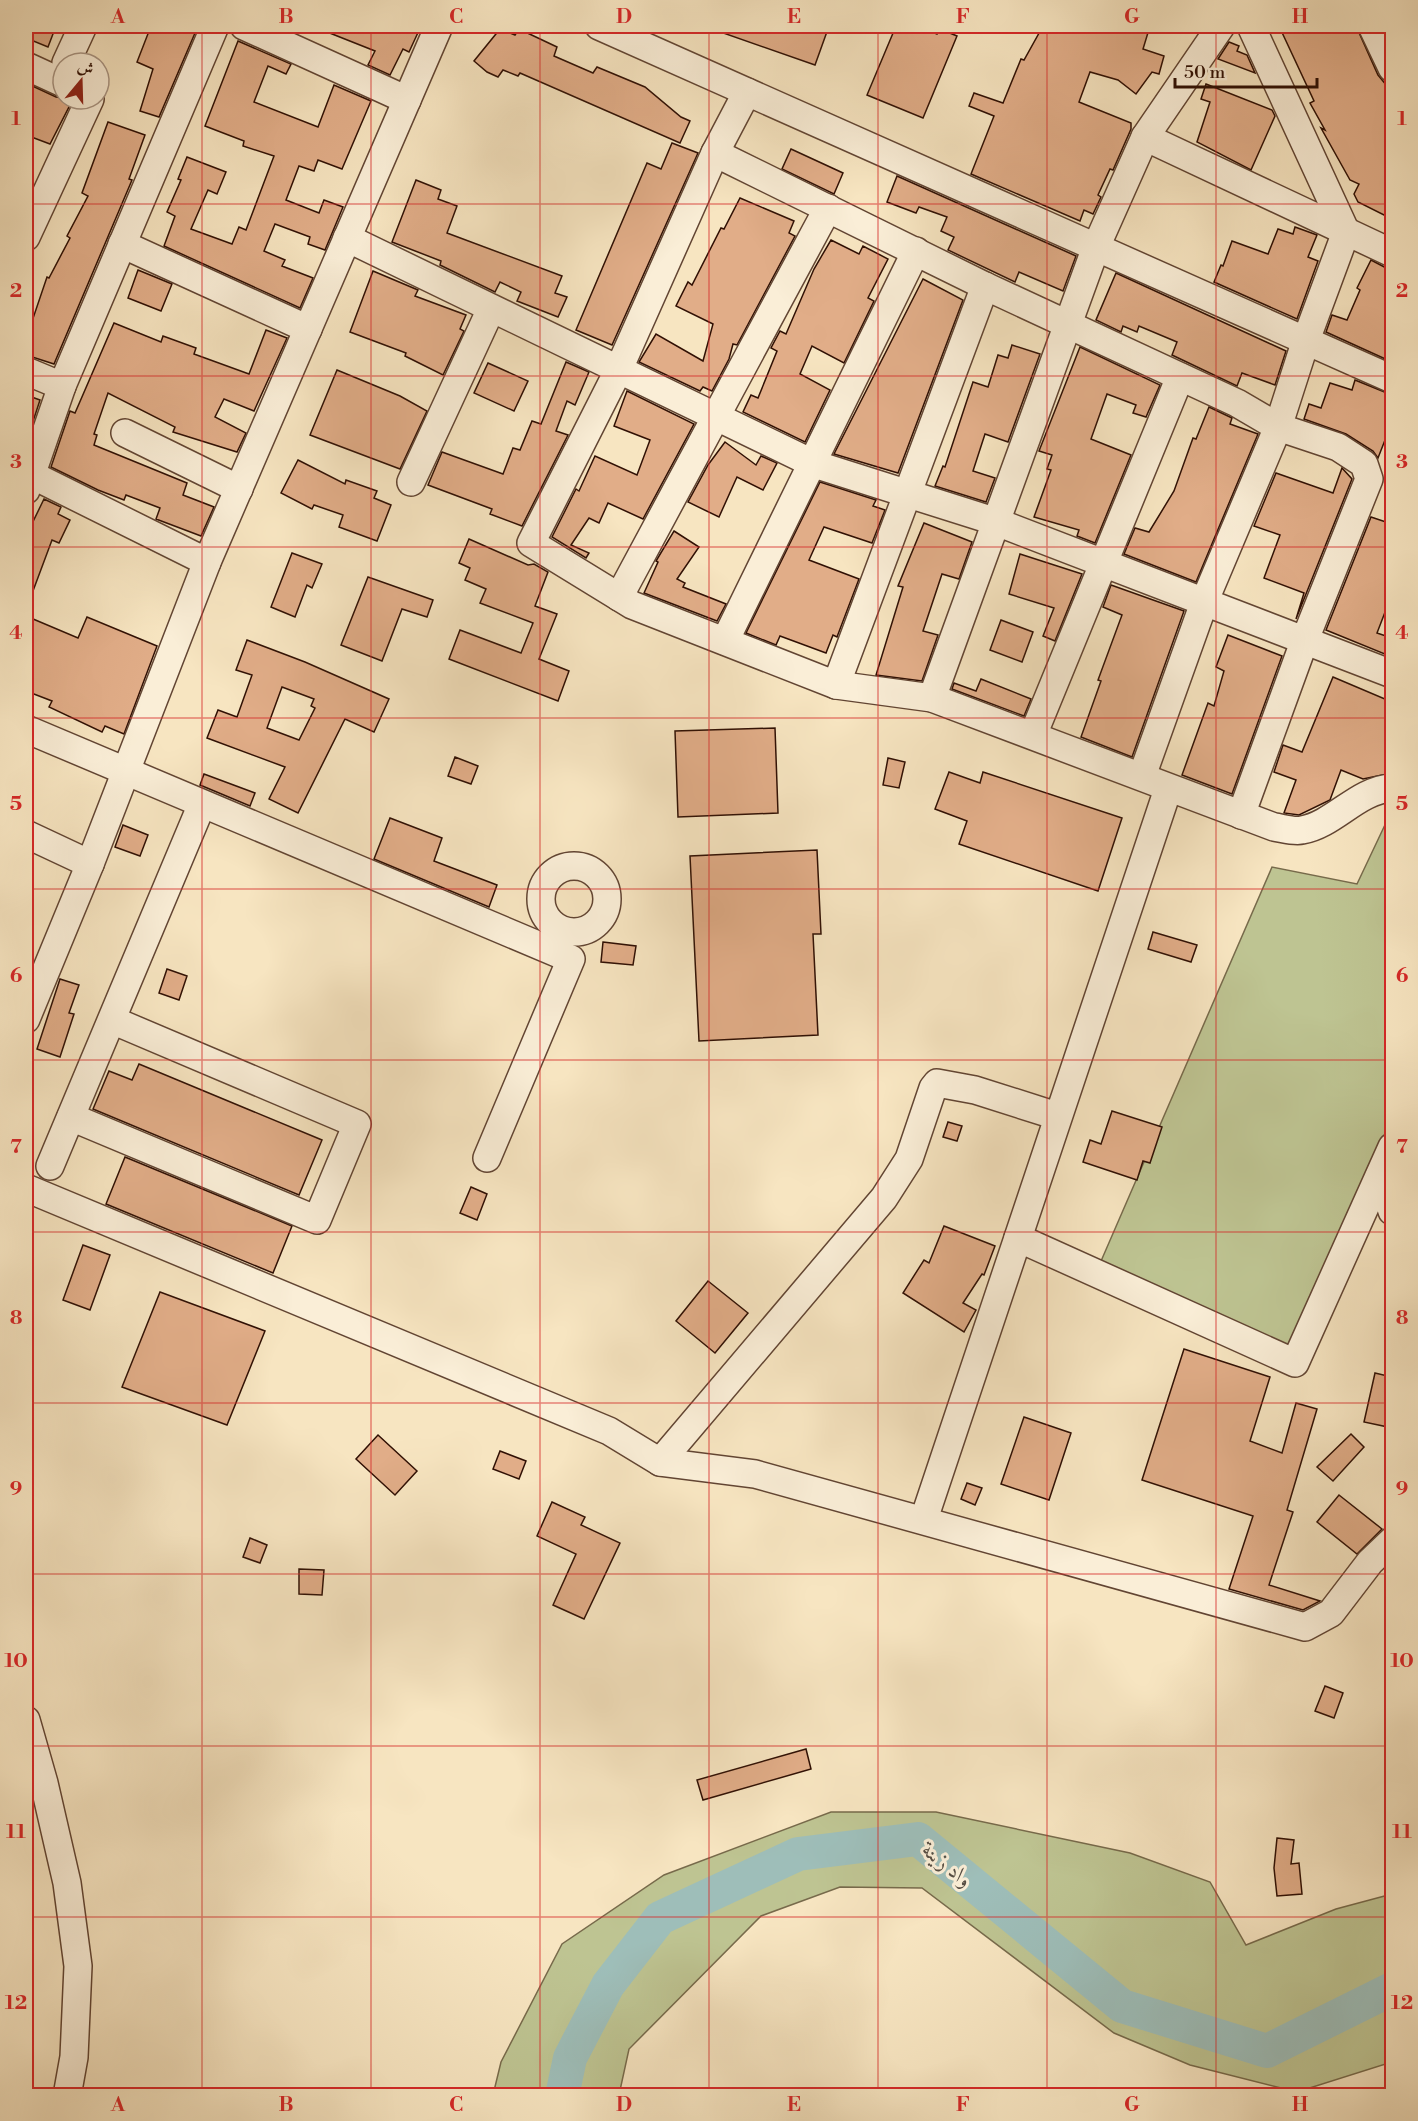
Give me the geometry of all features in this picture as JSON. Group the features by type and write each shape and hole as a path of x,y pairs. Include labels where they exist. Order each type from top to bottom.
{"street":[{"path":"72,51 83,26"},
{"path":"207,562 28,479 62,386 214,26"},
{"path":"244,26 407,100"},
{"path":"26,1020 90,864 207,562 439,26"},
{"path":"599,26 1392,379"},
{"path":"932,698 994,521 1096,247 1145,137 1221,26"},
{"path":"1142,776 1205,600 1278,427 1306,340 1346,232 1251,26"},
{"path":"1372,26 1392,68"},
{"path":"26,66 51,72"},
{"path":"747,92 716,153 618,371 531,543 632,605 836,685 932,698 1142,776 1168,789 1274,827 1301,831 1321,823 1364,796 1392,788"},
{"path":"26,237 84,111"},
{"path":"1145,137 1392,253"},
{"path":"716,153 985,286 1237,403 1278,427 1338,447 1364,464 1369,479 1304,642 1241,815"},
{"path":"619,597 828,208"},
{"path":"347,238 814,464 994,521 1205,600 1304,642 1392,674"},
{"path":"122,244 308,329"},
{"path":"725,641 814,464 916,251"},
{"path":"836,685 985,286"},
{"path":"411,482 491,309"},
{"path":"26,370 62,386"},
{"path":"1033,735 1180,377"},
{"path":"125,432 238,489"},
{"path":"26,729 202,804 558,941 571,959 488,1158"},
{"path":"924,1519 1168,789"},
{"path":"50,1166 202,804"},
{"path":"26,834 90,864"},
{"path":"71,1117 317,1220 326,1199 357,1124 112,1020"},
{"path":"660,1462 884,1198 909,1159 933,1088 938,1083 975,1090 1057,1116"},
{"path":"1018,1238 1295,1363 1392,1147"},
{"path":"1380,1175 1392,1211"},
{"path":"26,1188 609,1431 660,1462 754,1474 924,1519 1305,1627 1331,1613 1370,1562 1392,1541"},
{"path":"26,1720 44,1783 67,1883 78,1966 74,2057 68,2096"}],"green space":[{"path":"1392,810 1392,1135 1296,1351 1098,1268 1272,867 1357,884"},
{"path":"831,1812 936,1812 1130,1853 1210,1882 1246,1945 1336,1909 1392,1894 1392,2062 1297,2092 1190,2065 1114,2033 922,1888 840,1887 761,1916 629,2049 619,2095 493,2095 501,2062 562,1944 664,1875"}],"building":[{"path":"26,26 56,26 48,47 26,38"},
{"path":"151,26 198,26 159,117 140,111 153,69 137,62"},
{"path":"312,26 421,26 409,52 403,49 390,75 368,65 375,51"},
{"path":"709,26 829,26 815,65 709,28"},
{"path":"896,26 918,26 937,34 940,29 957,36 923,118 867,95"},
{"path":"1043,26 1150,26 1143,49 1164,56 1159,74 1152,72 1136,94 1118,80 1090,72 1079,102 1131,123 1131,129 1113,170 1110,169 1098,195 1101,197 1093,214 1084,210 1080,221 971,174 994,116 969,106 974,93 1003,103 1021,59 1024,60"},
{"path":"1279,26 1356,26 1378,75 1392,92 1392,219 1358,202 1354,194 1359,184 1350,180 1321,128 1325,130 1310,103 1314,101"},
{"path":"500,29 515,35 519,29 557,47 554,56 593,73 597,67 645,87 681,117 690,121 680,143 520,73 518,76 503,70 498,77 487,72 474,61"},
{"path":"238,41 291,64 286,74 268,66 254,102 318,127 334,85 371,101 342,169 318,160 314,171 299,166 286,200 319,213 324,200 343,207 325,250 308,244 310,237 275,224 264,251 285,260 282,266 313,278 300,308 164,246 175,216 167,212 181,180 178,179 187,157 226,172 217,194 208,190 191,229 232,244 239,227 246,230 274,156 243,146 244,141 205,126"},
{"path":"1229,42 1239,46 1237,51 1247,55 1255,73 1218,59"},
{"path":"26,83 51,95 51,111 67,111 50,144 26,135"},
{"path":"1206,84 1272,110 1275,116 1251,170 1197,142 1210,102 1201,99"},
{"path":"108,122 145,135 129,179 132,180 54,364 26,355 26,339 47,277 49,278 70,238 67,236 88,196 82,193"},
{"path":"672,143 698,153 612,345 576,330 647,163 661,169"},
{"path":"791,149 843,173 834,194 782,169"},
{"path":"897,176 1076,256 1063,291 1019,272 1015,282 948,250 954,237 941,231 947,217 919,207 916,213 887,202"},
{"path":"416,180 441,190 438,199 457,206 447,233 562,276 555,293 567,297 558,317 517,301 521,292 500,282 495,292 440,265 441,261 392,242"},
{"path":"740,198 794,221 789,233 795,236 737,345 733,344 729,359 712,391 703,387 700,391 639,362 656,334 703,361 713,324 676,306 688,282 692,285 721,228 724,229"},
{"path":"1295,227 1317,235 1308,257 1318,261 1297,319 1214,282 1221,265 1223,266 1232,241 1268,254 1278,229 1293,234"},
{"path":"831,240 859,254 863,246 888,259 868,298 874,301 844,363 812,346 800,374 830,390 805,442 743,412 751,395 758,398 777,351 771,348 780,331 786,334 814,269"},
{"path":"1371,260 1392,271 1392,362 1326,332 1332,315 1347,320 1360,290 1357,288"},
{"path":"138,270 172,284 161,311 128,298"},
{"path":"373,271 418,290 415,296 466,315 460,329 464,331 443,375 405,356 406,353 350,332"},
{"path":"1116,273 1286,351 1275,385 1242,373 1237,386 1172,355 1177,342 1139,326 1137,332 1123,326 1121,332 1096,320"},
{"path":"923,279 963,300 898,473 834,454"},
{"path":"114,323 161,342 163,336 196,348 194,354 249,374 266,330 287,338 254,411 224,399 215,417 246,433 237,452 173,432 175,427 108,393 94,434 97,435 94,445 187,483 183,495 214,507 201,536 156,519 160,508 126,495 124,500 51,467 70,411 75,413"},
{"path":"1012,345 1040,354 1008,442 985,434 973,471 995,478 986,502 935,486 943,466 945,467 973,382 988,387 998,355 1008,358"},
{"path":"1080,347 1160,385 1146,417 1133,413 1136,405 1107,394 1091,439 1131,455 1095,543 1077,536 1079,530 1034,517 1051,470 1047,469 1052,455 1039,451"},
{"path":"566,362 589,372 575,405 567,401 556,431 568,435 522,526 490,514 492,509 428,485 442,452 503,474 513,448 520,450 532,421 541,424"},
{"path":"488,363 528,381 514,411 474,393"},
{"path":"337,370 400,396 427,411 400,469 310,435"},
{"path":"1355,380 1392,395 1392,437 1387,435 1378,458 1373,451 1346,434 1304,419 1309,404 1321,408 1330,383 1352,390"},
{"path":"627,391 694,424 643,519 608,503 599,523 589,518 571,545 589,553 586,558 552,537 576,489 579,491 595,456 637,475 650,440 614,426"},
{"path":"26,395 40,400 26,443"},
{"path":"1209,407 1232,418 1230,424 1258,434 1196,582 1124,554 1135,528 1149,532 1174,491 1193,438 1196,439"},
{"path":"725,442 756,465 761,456 777,463 763,490 737,477 719,517 688,502 708,465"},
{"path":"298,460 345,484 346,480 377,491 374,498 391,505 377,541 339,527 343,515 314,505 312,509 281,493"},
{"path":"1342,468 1352,479 1296,619 1304,593 1264,578 1280,535 1254,526 1276,473 1333,493"},
{"path":"820,482 876,500 873,506 885,510 872,543 824,527 809,560 859,579 837,637 833,635 826,653 780,636 776,645 746,633"},
{"path":"44,499 61,507 58,514 70,520 59,543 52,540 27,607 26,536"},
{"path":"1371,517 1392,524 1392,594 1377,633 1392,638 1392,657 1326,630"},
{"path":"924,523 972,542 959,579 942,574 923,631 938,635 922,681 876,675 903,587 898,586"},
{"path":"674,531 699,547 677,579 685,583 683,587 726,604 717,621 644,593 658,562 656,561"},
{"path":"469,539 528,565 534,564 548,572 535,606 557,614 539,659 569,671 558,701 449,659 460,630 521,653 533,623 480,603 486,589 465,580 470,568 459,563"},
{"path":"292,553 322,564 312,588 307,585 295,617 271,607"},
{"path":"1020,554 1082,574 1055,641 1043,636 1054,608 1009,594"},
{"path":"368,577 433,600 427,617 402,609 382,661 341,645"},
{"path":"1111,585 1184,611 1132,757 1081,737 1101,681 1098,680 1122,615 1103,607"},
{"path":"26,616 78,638 87,617 157,646 124,734 105,726 102,732 49,707 52,701 26,691"},
{"path":"1001,620 1033,632 1022,662 990,650"},
{"path":"1228,635 1282,656 1232,794 1182,775 1208,703 1214,706 1224,671 1216,667"},
{"path":"247,640 305,662 389,699 374,732 345,719 298,813 269,799 285,767 207,738 218,710 237,717 252,675 236,670","holes":["282,687 314,699 311,706 315,708 299,740 267,728"]},
{"path":"1333,677 1392,702 1392,730 1385,751 1392,754 1392,773 1363,779 1341,770 1330,800 1299,815 1284,813 1296,780 1274,772 1283,745 1302,752"},
{"path":"981,679 1031,699 1024,716 952,689 954,683 976,691"},
{"path":"775,728 778,813 678,817 675,731"},
{"path":"455,757 478,766 471,784 448,776"},
{"path":"888,758 905,762 899,788 883,785"},
{"path":"949,772 980,783 983,772 1122,818 1098,891 959,844 967,821 935,809"},
{"path":"204,774 255,793 250,806 200,785"},
{"path":"390,818 442,838 434,861 497,885 489,907 374,859"},
{"path":"123,825 148,835 140,856 115,847"},
{"path":"817,850 821,934 813,934 818,1035 699,1041 690,856"},
{"path":"1153,932 1197,945 1191,962 1148,949"},
{"path":"603,942 636,946 633,965 601,962"},
{"path":"167,969 187,976 179,1000 159,993"},
{"path":"60,979 79,985 69,1013 74,1014 60,1057 37,1049"},
{"path":"139,1064 322,1140 299,1195 93,1109 109,1071 132,1080"},
{"path":"1112,1111 1162,1127 1150,1163 1143,1161 1137,1180 1083,1162 1090,1140 1101,1144"},
{"path":"948,1122 962,1126 957,1141 943,1137"},
{"path":"125,1157 292,1226 273,1273 106,1204"},
{"path":"471,1187 487,1194 477,1220 460,1213"},
{"path":"944,1226 995,1246 984,1275 982,1274 963,1303 976,1310 964,1332 903,1293 924,1260 929,1263"},
{"path":"83,1245 110,1255 90,1310 63,1300"},
{"path":"708,1281 748,1313 715,1353 676,1321"},
{"path":"160,1292 265,1331 227,1425 122,1387"},
{"path":"1184,1349 1270,1377 1250,1441 1282,1453 1296,1403 1317,1409 1287,1510 1293,1512 1269,1585 1320,1601 1303,1610 1229,1589 1253,1516 1142,1480"},
{"path":"1375,1373 1392,1377 1392,1404 1388,1427 1364,1422"},
{"path":"1024,1417 1071,1433 1049,1500 1001,1484"},
{"path":"1351,1434 1364,1447 1333,1481 1317,1467"},
{"path":"378,1435 417,1471 395,1495 356,1459"},
{"path":"500,1451 526,1461 519,1479 493,1469"},
{"path":"967,1483 982,1488 975,1505 961,1499"},
{"path":"1339,1495 1382,1529 1357,1554 1317,1522"},
{"path":"552,1502 585,1517 581,1525 620,1543 584,1619 553,1605 576,1554 537,1536"},
{"path":"250,1538 267,1545 260,1563 243,1557"},
{"path":"299,1569 324,1570 322,1595 299,1594"},
{"path":"1325,1686 1343,1693 1334,1718 1315,1711"},
{"path":"806,1749 811,1769 703,1800 697,1780"},
{"path":"1277,1838 1294,1840 1291,1864 1299,1863 1302,1894 1277,1896 1274,1868"}],"waterway":[{"name":"واد زينة","path":"562,2096 570,2058 608,1985 660,1918 798,1854 918,1839 1122,2006 1267,2051 1392,1989"}]}
